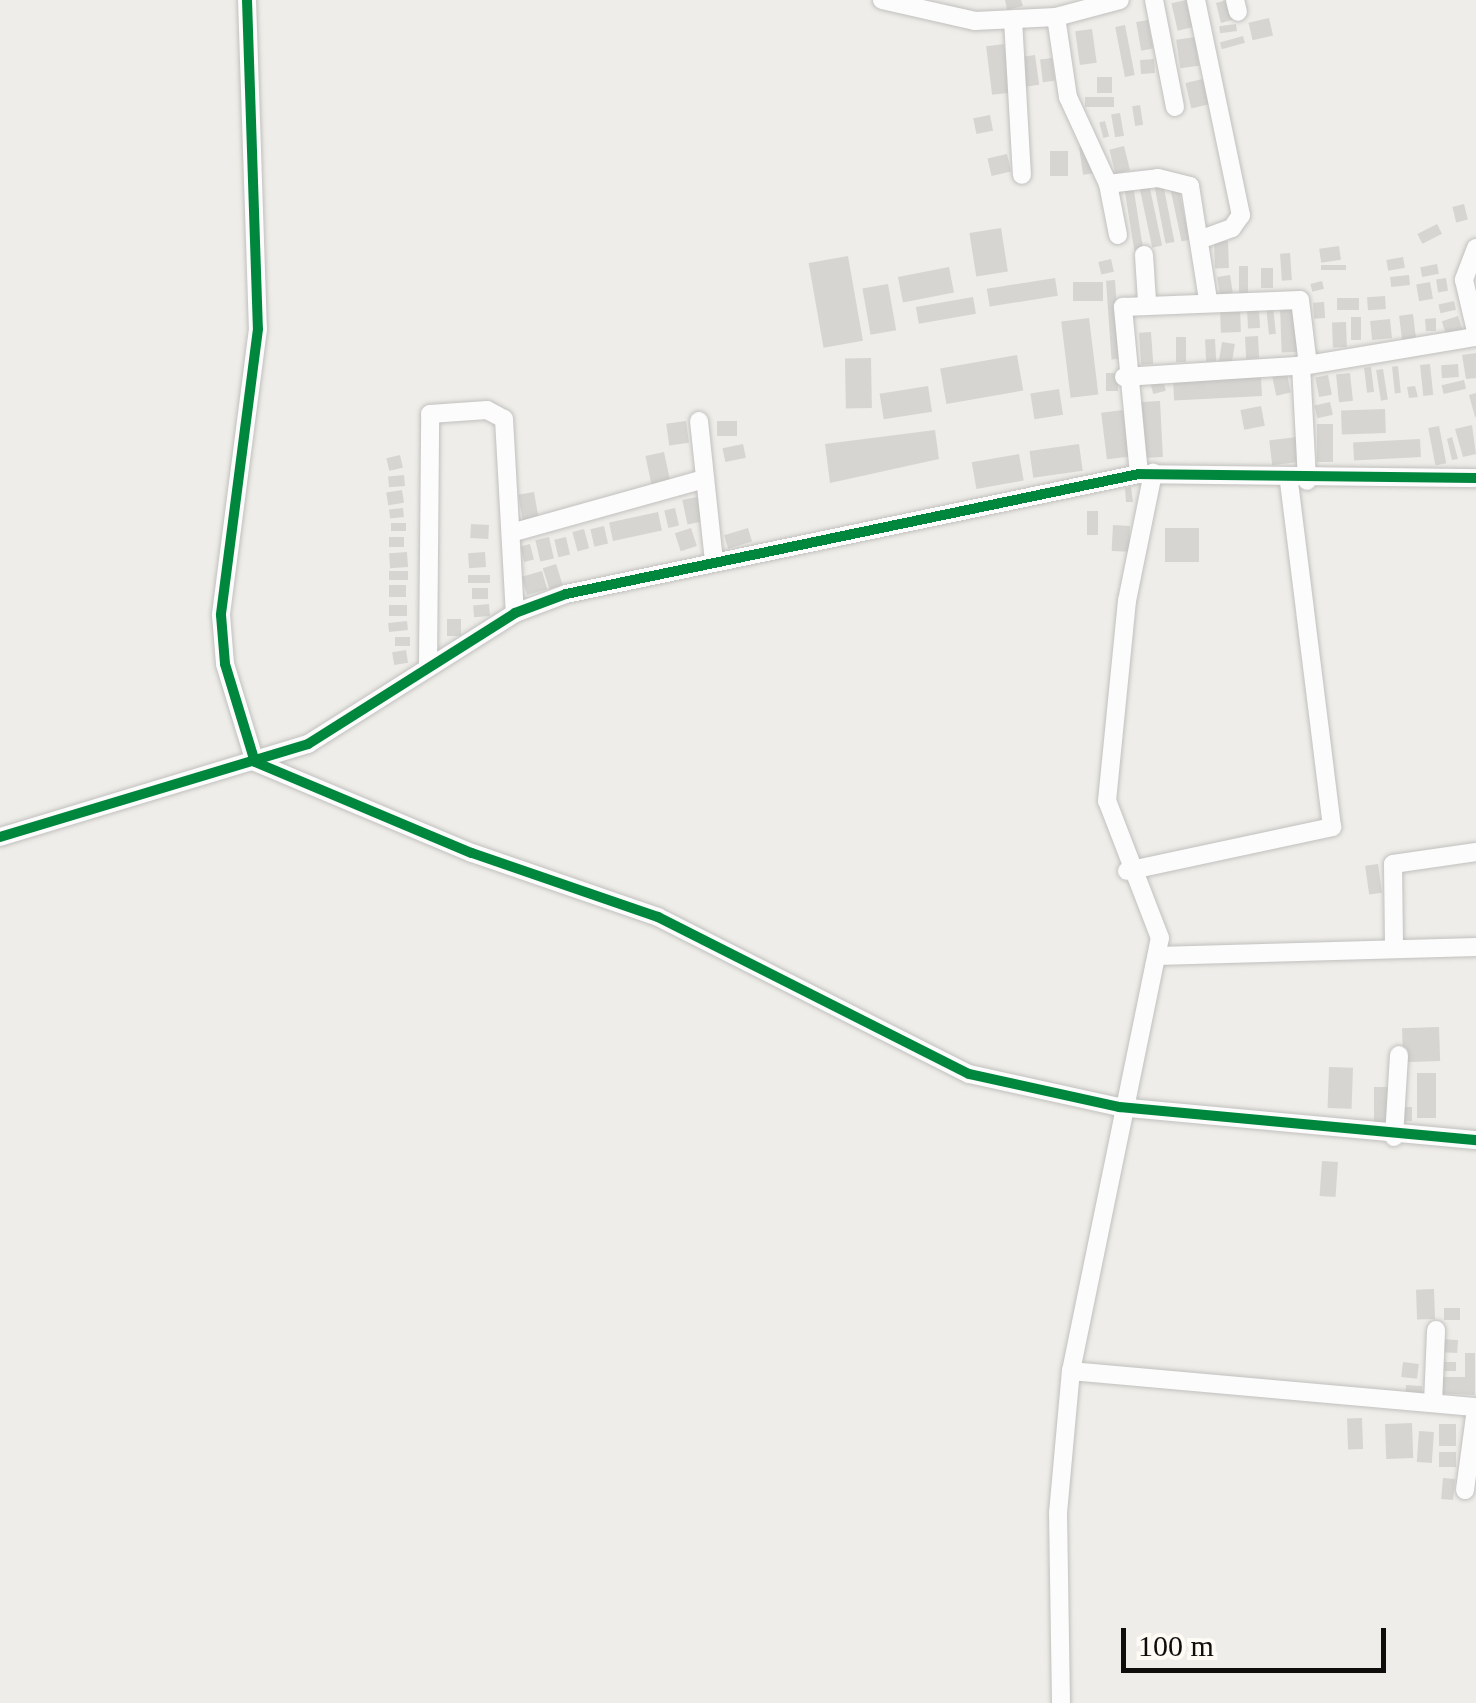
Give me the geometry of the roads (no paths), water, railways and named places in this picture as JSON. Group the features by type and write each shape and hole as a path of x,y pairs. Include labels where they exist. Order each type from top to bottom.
{"street":[{"path":"247,0 258,329 221,615 255,762"},
{"path":"882,0 928,16 1013,20 1056,16 1120,0"},
{"path":"1154,0 1176,106"},
{"path":"1196,0 1241,214 1232,228 1199,240"},
{"path":"1056,16 1064,87 1108,184 1118,235"},
{"path":"1013,20 1022,175"},
{"path":"1108,184 1185,181 1208,300"},
{"path":"1124,378 1304,365 1476,334 1464,280 1476,248"},
{"path":"1144,255 1147,300"},
{"path":"1060,1703 1058,1513 1071,1371 1119,1107 1160,938 1127,871 1106,801 1146,473 1124,378 1120,312 1147,300 1300,300 1304,365 1298,481 1332,827 1127,871"},
{"path":"428,667 430,414 486,410 504,419 515,613"},
{"path":"699,420 714,561"},
{"path":"0,836 255,762 332,732 515,613 714,561 1146,473 1298,481 1476,478"},
{"path":"511,533 706,480"},
{"path":"255,762 472,853 658,917 970,1074 1119,1107 1394,1137 1476,1140"},
{"path":"1394,945 1393,864 1476,852"},
{"path":"1157,956 1394,945 1476,947"},
{"path":"1394,1137 1398,1054"},
{"path":"1433,1403 1436,1330"},
{"path":"1071,1371 1476,1408 1465,1490"}]}
